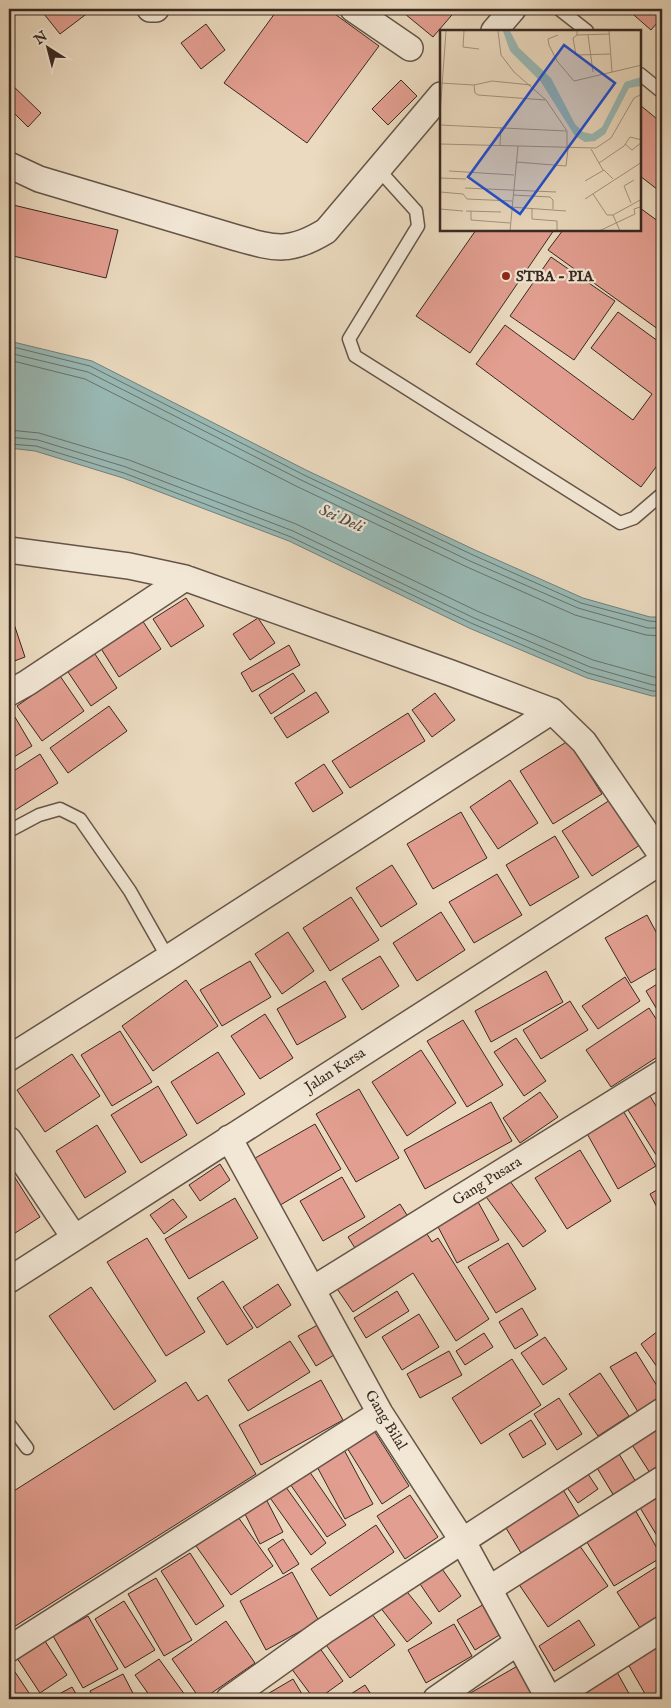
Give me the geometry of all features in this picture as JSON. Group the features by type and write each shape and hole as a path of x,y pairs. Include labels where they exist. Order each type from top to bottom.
{"street":[{"path":"150,9 156,9"},
{"path":"353,9 410,48"},
{"path":"495,30 513,9"},
{"path":"9,166 40,179 270,248 290,246 307,242 326,231 440,96"},
{"path":"9,550 129,566 184,578 552,711 584,742 662,856"},
{"path":"9,693 184,578"},
{"path":"9,1058 552,711"},
{"name":"Jalan Karsa","path":"9,1280 662,861"},
{"name":"Gang Pusara","path":"313,1289 662,1073"},
{"name":"Gang Bilal","path":"229,1138 380,1413 462,1540 550,1699"},
{"path":"9,1140 74,1237"},
{"path":"228,1699 324,1631 662,1411"},
{"path":"9,1649 380,1413"},
{"path":"489,1589 662,1479"},
{"path":"550,1699 662,1629"},
{"path":"436,1699 518,1642"}],"lane":[{"path":"559,9 586,30"},
{"path":"641,75 662,92"},
{"path":"379,170 416,211 418,226 349,339 355,356 620,523 634,518 662,494"},
{"path":"9,832 39,814 60,809 80,819 130,891 168,958"},
{"path":"9,1424 26,1448"}],"water":[{"name":"Sei Deli","path":"9,341 92,361 306,470 475,550 583,598 650,617 662,617 662,696 652,696 587,678 469,628 289,541 123,478 35,451 9,448"}],"building":[{"path":"40,9 93,9 60,34"},
{"path":"278,9 328,9 379,46 307,143 224,83"},
{"path":"399,9 457,9 433,37"},
{"path":"627,9 662,9 662,17 651,30"},
{"path":"206,24 225,50 201,69 181,43"},
{"path":"401,80 417,96 388,125 372,109"},
{"path":"9,82 41,113 28,127 9,108"},
{"path":"641,106 662,123 662,193 641,177"},
{"path":"9,204 118,230 106,278 9,255"},
{"path":"641,209 662,224 662,332 548,250 562,231 641,231"},
{"path":"475,231 553,231 470,353 416,316"},
{"path":"551,257 615,301 574,360 510,316"},
{"path":"618,312 662,344 662,459 641,487 476,364 505,325 633,420 652,394 591,348"},
{"path":"186,598 204,626 171,647 153,619"},
{"path":"9,609 25,657 9,663"},
{"path":"258,618 275,643 250,660 233,634"},
{"path":"142,620 161,649 119,677 100,647"},
{"path":"289,645 300,665 252,692 241,673"},
{"path":"93,651 117,688 91,706 66,669"},
{"path":"293,673 305,691 271,714 259,695"},
{"path":"60,676 84,711 42,741 17,706"},
{"path":"316,692 329,712 287,738 274,718"},
{"path":"435,693 455,720 432,737 412,710"},
{"path":"109,706 127,731 68,773 50,748"},
{"path":"9,707 32,746 9,760"},
{"path":"408,713 425,741 350,788 332,761"},
{"path":"568,741 602,794 553,824 520,771"},
{"path":"40,754 58,783 9,814 9,774"},
{"path":"324,764 343,793 313,812 295,783"},
{"path":"510,780 538,823 498,849 470,807"},
{"path":"610,800 640,845 592,876 562,831"},
{"path":"461,812 487,858 433,889 407,844"},
{"path":"555,836 579,877 530,906 506,865"},
{"path":"392,865 417,904 381,927 356,888"},
{"path":"497,874 522,915 474,943 449,902"},
{"path":"351,897 379,940 330,971 303,928"},
{"path":"441,912 465,950 417,981 393,943"},
{"path":"647,915 662,943 662,965 631,983 605,938"},
{"path":"662,925 662,937 657,929"},
{"path":"288,932 314,971 282,994 255,954"},
{"path":"380,956 399,986 362,1010 342,979"},
{"path":"250,961 271,997 222,1026 200,990"},
{"path":"546,971 563,1002 491,1042 475,1011"},
{"path":"625,977 640,1001 598,1029 582,1006"},
{"path":"186,980 218,1026 153,1071 122,1026"},
{"path":"325,981 346,1017 297,1045 277,1009"},
{"path":"662,981 662,1018 646,991"},
{"path":"570,1001 588,1030 541,1059 523,1030"},
{"path":"649,1008 662,1028 662,1054 611,1087 586,1050"},
{"path":"265,1014 293,1058 260,1079 231,1036"},
{"path":"463,1020 503,1085 467,1107 427,1041"},
{"path":"120,1031 152,1082 112,1106 81,1055"},
{"path":"516,1038 546,1081 524,1096 494,1052"},
{"path":"421,1050 456,1103 407,1136 372,1082"},
{"path":"218,1052 245,1094 197,1124 171,1082"},
{"path":"72,1054 100,1096 45,1132 17,1090"},
{"path":"158,1086 187,1135 141,1163 111,1115"},
{"path":"359,1089 399,1158 356,1182 316,1114"},
{"path":"540,1092 558,1117 520,1143 503,1118"},
{"path":"650,1096 662,1116 662,1160 660,1161 628,1110"},
{"path":"491,1102 512,1141 425,1189 404,1150"},
{"path":"622,1109 656,1166 618,1189 585,1130"},
{"path":"315,1124 341,1169 277,1207 250,1161"},
{"path":"97,1125 126,1172 85,1198 56,1151"},
{"path":"580,1150 611,1201 567,1229 535,1178"},
{"path":"220,1164 230,1180 200,1201 189,1185"},
{"path":"12,1173 40,1217 9,1237 9,1175"},
{"path":"342,1177 365,1217 323,1241 300,1201"},
{"path":"507,1177 546,1231 523,1247 484,1194"},
{"path":"662,1187 662,1217 650,1194"},
{"path":"235,1198 258,1238 189,1279 165,1239"},
{"path":"173,1199 187,1217 164,1234 150,1215"},
{"path":"477,1200 499,1240 457,1263 436,1223"},
{"path":"400,1204 412,1223 360,1256 348,1237"},
{"path":"422,1226 432,1242 438,1238 489,1319 456,1341 413,1273 353,1312 333,1283"},
{"path":"147,1238 205,1332 166,1356 107,1262"},
{"path":"508,1243 536,1289 496,1313 468,1267"},
{"path":"223,1281 253,1328 227,1345 197,1298"},
{"path":"278,1284 291,1305 257,1328 243,1307"},
{"path":"91,1287 156,1381 114,1410 49,1316"},
{"path":"397,1291 409,1311 366,1338 354,1318"},
{"path":"522,1308 538,1335 515,1349 499,1322"},
{"path":"419,1314 439,1347 402,1370 382,1337"},
{"path":"321,1323 339,1352 316,1366 298,1336"},
{"path":"662,1328 662,1374 641,1344"},
{"path":"484,1333 493,1347 465,1365 456,1351"},
{"path":"545,1337 567,1369 543,1385 521,1353"},
{"path":"290,1341 310,1372 248,1411 228,1380"},
{"path":"449,1351 462,1375 420,1398 407,1374"},
{"path":"636,1352 662,1394 662,1401 640,1415 610,1367"},
{"path":"512,1359 541,1405 481,1444 452,1398"},
{"path":"600,1373 629,1416 598,1436 569,1394"},
{"path":"321,1380 343,1420 261,1465 239,1425"},
{"path":"186,1382 198,1401 207,1395 256,1474 9,1630 9,1494"},
{"path":"559,1398 582,1434 557,1450 534,1414"},
{"path":"655,1419 662,1430 662,1465 650,1473 627,1437"},
{"path":"531,1420 546,1444 523,1458 509,1434"},
{"path":"371,1426 409,1486 382,1504 344,1443"},
{"path":"613,1444 636,1482 614,1496 591,1458"},
{"path":"342,1446 373,1504 345,1519 314,1461"},
{"path":"582,1465 598,1489 578,1503 561,1479"},
{"path":"307,1468 346,1525 327,1537 288,1481"},
{"path":"283,1483 326,1543 311,1555 268,1495"},
{"path":"562,1488 583,1523 524,1558 503,1523"},
{"path":"662,1491 662,1544 639,1506"},
{"path":"410,1495 438,1537 405,1559 377,1516"},
{"path":"266,1499 283,1532 260,1544 243,1510"},
{"path":"634,1508 662,1557 614,1586 585,1539"},
{"path":"238,1517 273,1566 231,1595 196,1546"},
{"path":"376,1525 394,1552 330,1596 311,1569"},
{"path":"283,1539 299,1564 283,1574 268,1549"},
{"path":"577,1542 608,1586 548,1627 518,1583"},
{"path":"190,1553 224,1606 196,1625 161,1571"},
{"path":"440,1566 461,1596 439,1612 418,1581"},
{"path":"658,1566 662,1573 662,1618 642,1631 617,1592"},
{"path":"292,1572 319,1621 266,1650 240,1601"},
{"path":"156,1578 192,1640 164,1656 128,1594"},
{"path":"404,1588 432,1623 407,1642 380,1607"},
{"path":"491,1600 509,1629 475,1650 457,1620"},
{"path":"124,1601 155,1650 125,1668 95,1619"},
{"path":"369,1610 395,1645 350,1678 324,1642"},
{"path":"88,1616 118,1669 83,1688 53,1636"},
{"path":"579,1620 595,1645 554,1671 539,1646"},
{"path":"226,1621 255,1663 203,1699 200,1699 172,1659"},
{"path":"454,1624 472,1656 426,1683 408,1650"},
{"path":"41,1635 67,1675 40,1693 13,1652"},
{"path":"662,1637 662,1699 648,1699 625,1659"},
{"path":"319,1647 343,1681 318,1699 314,1699 291,1668"},
{"path":"159,1659 185,1695 179,1699 152,1699 135,1675"},
{"path":"9,1663 33,1699 9,1699"},
{"path":"521,1664 542,1699 460,1699"},
{"path":"613,1665 632,1699 589,1699 580,1683"},
{"path":"123,1674 136,1699 95,1699 90,1691"},
{"path":"293,1679 305,1699 259,1699"},
{"path":"365,1685 374,1699 343,1699"},
{"path":"72,1687 79,1699 50,1699"}],"place":[{"name":"STBA - PIA","path":"506,276"}]}
